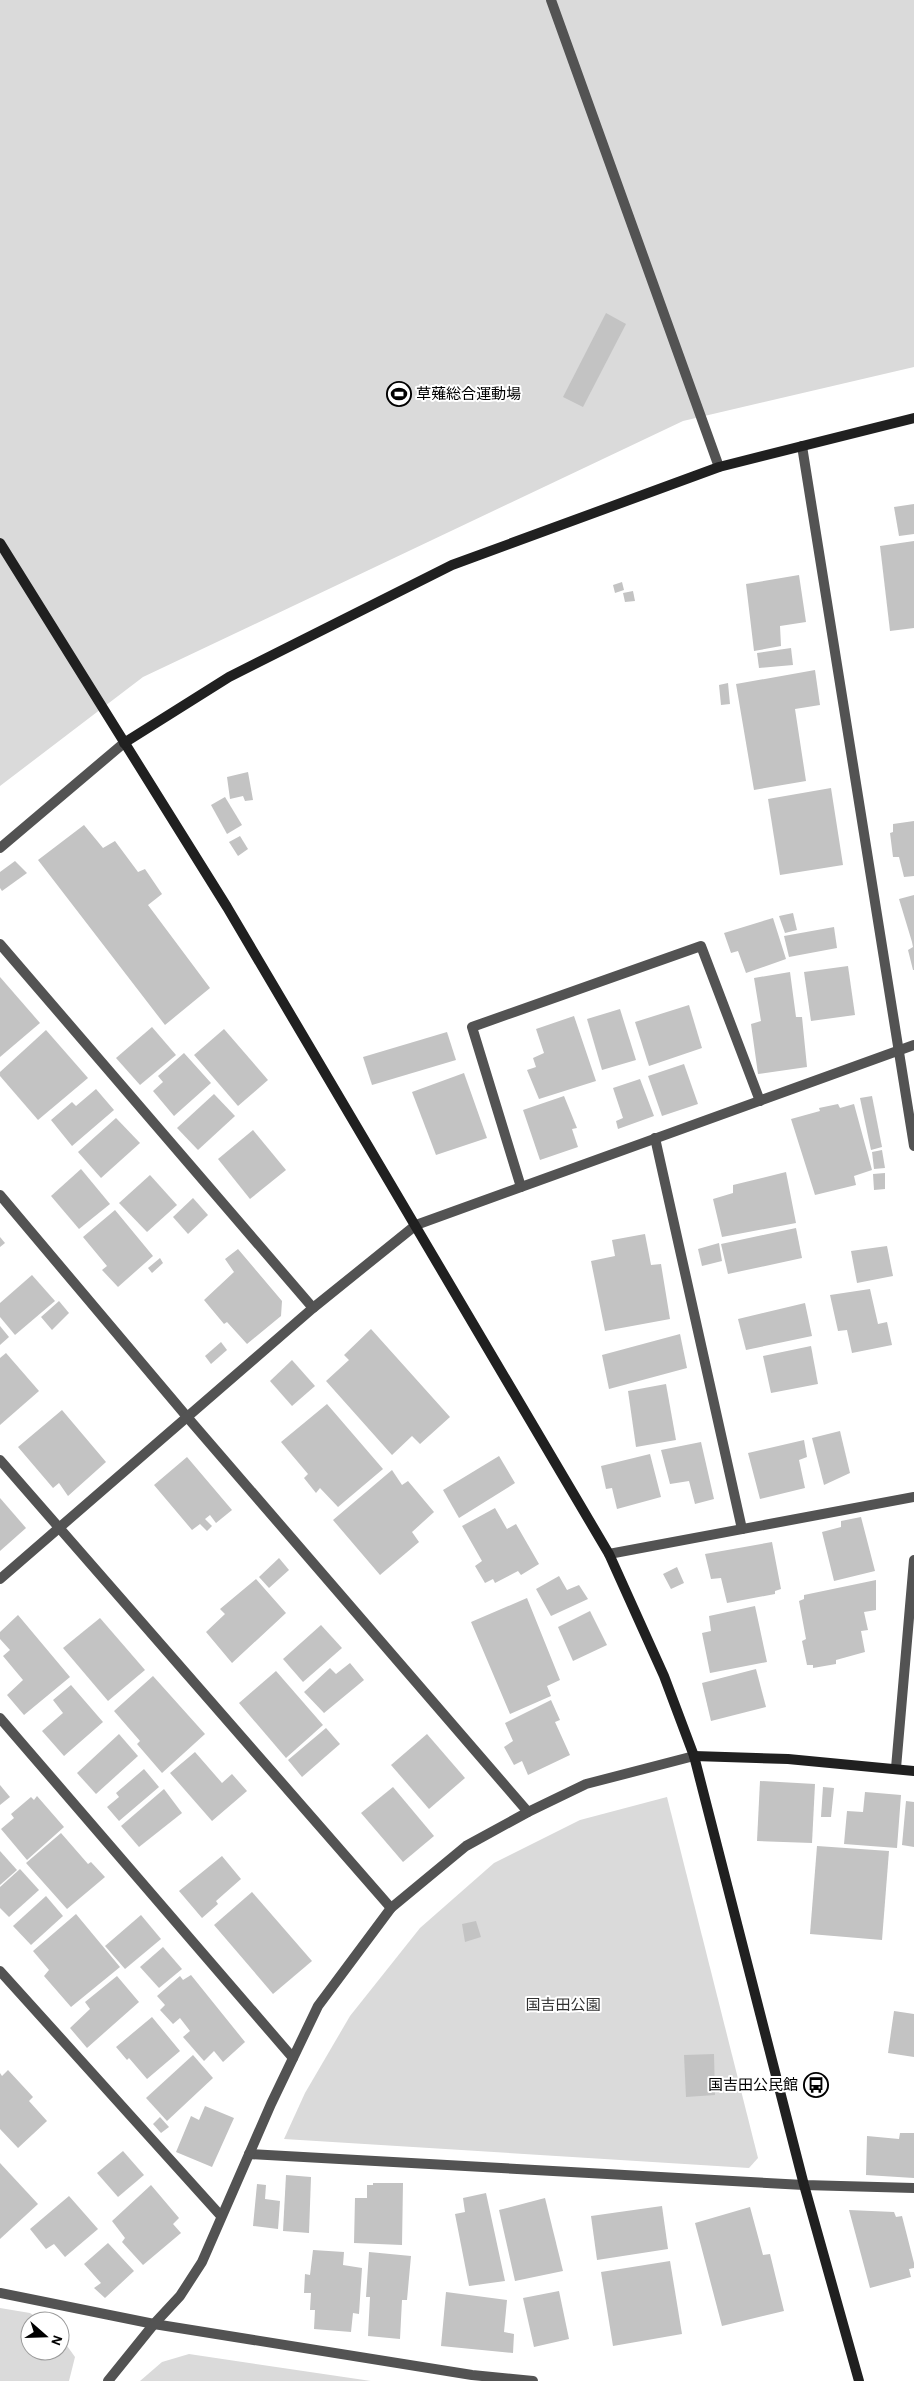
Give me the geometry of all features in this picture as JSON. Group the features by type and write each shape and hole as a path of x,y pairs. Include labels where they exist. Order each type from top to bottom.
{"street":[{"path":"552,0 719,467"},
{"path":"0,848 124,743 229,677 452,565 719,467 914,418"},
{"path":"802,446 897,1051 914,1146"},
{"path":"0,543 227,907 608,1554 664,1676 694,1756 804,2185 859,2381"},
{"path":"0,944 313,1308"},
{"path":"521,1187 472,1028 701,946 760,1100"},
{"path":"0,1579 313,1308 416,1225 914,1045"},
{"path":"655,1138 742,1529"},
{"path":"0,1195 188,1418 528,1812"},
{"path":"0,1460 392,1908"},
{"path":"608,1554 914,1497"},
{"path":"896,1768 914,1560"},
{"path":"0,1718 293,2058"},
{"path":"108,2381 154,2324 180,2296 202,2262 249,2154 318,2006 392,1908 466,1846 528,1812 586,1784 694,1756 788,1759 914,1771"},
{"path":"0,1971 221,2216"},
{"path":"249,2154 804,2185 914,2188"},
{"path":"0,2293 154,2324 472,2375 534,2381"}],"green space":[{"name":"草薙総合運動場","path":"0,0 914,0 914,367 683,421 143,677 0,786"},
{"name":"国吉田公園","path":"667,1797 758,2158 749,2168 284,2139 305,2093 350,2016 420,1928 494,1863 580,1820"},
{"path":"0,2308 20,2311 20,2361 70,2361 70,2350 75,2357 69,2381 0,2381"},
{"path":"189,2354 371,2381 140,2381 162,2362"}],"building":[{"path":"606,313 626,324 583,407 563,397"},
{"path":"914,504 914,534 899,536 894,507"},
{"path":"914,541 914,628 890,631 880,546"},
{"path":"799,575 806,622 780,626 781,646 754,651 746,584"},
{"path":"622,582 624,590 615,593 613,585"},
{"path":"633,591 635,601 625,602 623,593"},
{"path":"791,648 793,665 759,668 757,653"},
{"path":"815,670 820,705 795,709 806,781 754,790 736,684"},
{"path":"728,683 730,704 721,705 719,685"},
{"path":"248,772 253,800 245,801 243,796 230,799 227,777"},
{"path":"831,788 843,865 780,875 768,799"},
{"path":"225,797 242,825 227,834 211,805"},
{"path":"914,821 914,876 904,877 899,857 893,857 890,833 893,832 893,824"},
{"path":"84,825 103,848 115,841 138,872 145,869 162,894 148,905 210,988 165,1025 38,860"},
{"path":"240,836 248,849 238,856 229,842"},
{"path":"15,861 27,873 2,891 0,888 0,872"},
{"path":"914,895 913,970 908,950 913,947 899,899"},
{"path":"793,913 797,930 785,933 779,916"},
{"path":"773,918 786,959 746,973 738,951 731,953 724,933"},
{"path":"834,927 837,948 789,957 784,936"},
{"path":"848,966 855,1015 811,1021 804,972"},
{"path":"790,972 796,1017 802,1017 807,1067 758,1074 751,1024 761,1021 754,978"},
{"path":"0,977 40,1023 0,1057"},
{"path":"689,1005 702,1048 649,1066 635,1022"},
{"path":"620,1009 636,1060 602,1070 587,1019"},
{"path":"574,1016 596,1081 539,1099 527,1070 536,1067 533,1058 544,1053 536,1029"},
{"path":"152,1027 176,1055 140,1085 116,1058"},
{"path":"224,1029 268,1080 238,1106 194,1055"},
{"path":"46,1030 88,1078 38,1120 0,1076 0,1072"},
{"path":"447,1032 456,1060 372,1085 363,1057"},
{"path":"184,1053 211,1083 174,1116 153,1091 163,1082 158,1076"},
{"path":"684,1064 698,1104 662,1116 648,1076"},
{"path":"464,1073 487,1138 436,1155 412,1092"},
{"path":"640,1079 654,1116 618,1129 616,1121 623,1118 613,1088"},
{"path":"96,1089 114,1110 72,1146 51,1120 72,1102 76,1106"},
{"path":"214,1094 235,1116 198,1150 177,1128"},
{"path":"564,1096 577,1128 572,1129 578,1147 540,1160 523,1110"},
{"path":"872,1096 882,1147 871,1150 860,1098"},
{"path":"838,1104 840,1108 854,1104 872,1170 854,1176 856,1185 815,1195 791,1119 820,1111 819,1108"},
{"path":"116,1118 140,1143 101,1178 78,1152"},
{"path":"253,1130 286,1170 250,1199 218,1159"},
{"path":"882,1150 885,1168 874,1169 872,1152"},
{"path":"81,1169 110,1204 79,1229 51,1196"},
{"path":"786,1172 796,1223 722,1237 713,1199 733,1193 733,1185"},
{"path":"885,1173 885,1189 874,1190 873,1174"},
{"path":"150,1175 177,1205 147,1232 119,1203"},
{"path":"193,1198 208,1215 188,1234 173,1217"},
{"path":"115,1210 153,1256 118,1287 102,1270 107,1266 83,1237"},
{"path":"796,1228 802,1258 728,1274 721,1244"},
{"path":"645,1234 651,1265 661,1264 670,1319 605,1331 591,1261 615,1256 612,1240"},
{"path":"0,1237 5,1243 0,1247"},
{"path":"719,1243 722,1261 702,1266 698,1249"},
{"path":"887,1246 893,1276 857,1283 851,1251"},
{"path":"238,1249 282,1301 281,1316 247,1344 227,1322 224,1324 204,1300 234,1272 225,1259"},
{"path":"160,1258 163,1263 152,1273 148,1268"},
{"path":"32,1275 55,1301 15,1335 0,1317 0,1303"},
{"path":"870,1289 878,1324 887,1322 892,1345 852,1353 847,1330 838,1331 830,1295"},
{"path":"59,1301 69,1313 52,1330 41,1317"},
{"path":"805,1303 812,1336 746,1350 738,1319"},
{"path":"0,1326 9,1337 0,1345"},
{"path":"371,1329 450,1417 420,1444 412,1436 392,1455 326,1381 349,1360 344,1355"},
{"path":"680,1334 687,1368 609,1389 602,1355"},
{"path":"221,1342 227,1350 211,1364 205,1356"},
{"path":"811,1346 818,1384 771,1393 763,1356"},
{"path":"6,1353 39,1391 0,1425 0,1358"},
{"path":"292,1360 315,1386 292,1406 270,1381"},
{"path":"666,1384 676,1440 636,1447 628,1391"},
{"path":"327,1404 383,1469 338,1507 320,1488 316,1493 304,1478 308,1474 281,1442"},
{"path":"62,1410 106,1462 68,1496 59,1483 53,1488 18,1447"},
{"path":"840,1431 850,1473 824,1485 812,1438"},
{"path":"804,1440 807,1457 799,1460 805,1488 760,1499 748,1453"},
{"path":"701,1442 714,1499 695,1504 689,1481 670,1484 661,1450"},
{"path":"650,1454 661,1497 617,1509 612,1488 606,1489 601,1466"},
{"path":"499,1456 515,1483 459,1518 443,1490"},
{"path":"187,1457 232,1510 216,1523 210,1515 205,1519 212,1526 207,1531 200,1524 192,1530 154,1485"},
{"path":"392,1470 402,1485 408,1481 434,1512 412,1532 419,1542 380,1575 333,1520"},
{"path":"0,1498 26,1528 0,1551"},
{"path":"495,1508 507,1529 516,1524 539,1564 521,1575 518,1571 495,1583 493,1579 485,1583 475,1566 482,1561 462,1526"},
{"path":"861,1517 875,1571 834,1581 822,1532 841,1527 841,1521"},
{"path":"772,1542 781,1589 775,1591 775,1594 727,1603 721,1578 711,1579 705,1554"},
{"path":"279,1558 289,1570 269,1588 259,1577"},
{"path":"677,1567 684,1583 671,1589 663,1574"},
{"path":"559,1576 567,1590 579,1585 588,1599 551,1616 536,1589"},
{"path":"256,1579 286,1613 232,1663 206,1632 225,1614 220,1609"},
{"path":"876,1580 876,1610 864,1612 868,1630 861,1631 865,1652 836,1660 836,1664 813,1668 813,1665 807,1665 802,1641 806,1639 799,1601 804,1599 804,1595"},
{"path":"527,1598 560,1680 547,1686 551,1696 510,1714 471,1622"},
{"path":"755,1606 767,1662 710,1673 702,1633 711,1631 709,1616"},
{"path":"590,1611 607,1645 573,1661 558,1627"},
{"path":"18,1615 70,1677 24,1715 7,1695 23,1680 3,1656 10,1650 0,1639 0,1632"},
{"path":"100,1618 145,1670 108,1701 63,1648"},
{"path":"321,1625 342,1648 303,1682 283,1659"},
{"path":"350,1663 364,1680 324,1713 304,1692 330,1668 336,1674"},
{"path":"756,1669 766,1707 711,1721 702,1683"},
{"path":"276,1671 323,1725 286,1758 239,1703"},
{"path":"153,1676 205,1734 162,1773 137,1744 140,1741 114,1711"},
{"path":"71,1685 103,1722 64,1756 42,1731 63,1713 53,1700"},
{"path":"551,1700 560,1720 555,1722 570,1755 528,1775 522,1761 514,1765 504,1747 513,1741 505,1723"},
{"path":"326,1728 340,1744 302,1777 288,1760"},
{"path":"119,1734 138,1756 96,1794 77,1773"},
{"path":"427,1734 465,1778 429,1809 391,1765"},
{"path":"195,1752 222,1783 232,1774 247,1791 212,1821 170,1773"},
{"path":"144,1769 159,1787 119,1821 107,1807 119,1797 116,1793"},
{"path":"760,1781 815,1784 812,1843 757,1841"},
{"path":"0,1785 10,1797 0,1805"},
{"path":"393,1787 434,1836 403,1862 361,1813"},
{"path":"823,1787 834,1788 831,1817 821,1817"},
{"path":"164,1789 182,1813 139,1847 121,1826"},
{"path":"865,1792 901,1795 897,1848 844,1844 847,1811 863,1812"},
{"path":"37,1796 64,1827 27,1860 1,1829 14,1818 11,1814 31,1797 34,1800"},
{"path":"906,1801 914,1802 914,1847 902,1845"},
{"path":"61,1833 88,1864 91,1862 105,1877 67,1909 26,1863"},
{"path":"817,1846 889,1851 882,1940 810,1934"},
{"path":"0,1851 17,1870 0,1885"},
{"path":"222,1856 241,1879 216,1901 218,1904 202,1918 179,1891"},
{"path":"20,1869 39,1890 9,1917 0,1908 0,1887"},
{"path":"252,1892 312,1961 273,1994 214,1925"},
{"path":"46,1896 63,1916 31,1945 13,1926"},
{"path":"76,1914 120,1967 71,2007 44,1976 49,1970 33,1951"},
{"path":"141,1915 161,1939 125,1969 105,1946"},
{"path":"476,1921 481,1937 465,1942 462,1924"},
{"path":"163,1947 182,1969 159,1988 140,1967"},
{"path":"191,1975 245,2042 223,2062 214,2051 204,2061 183,2037 190,2031 180,2018 173,2024 160,2010 165,2005 157,1996 180,1976 183,1980"},
{"path":"117,1976 139,2002 87,2048 70,2028 90,2009 85,2002"},
{"path":"894,2011 914,2014 914,2057 888,2053"},
{"path":"152,2017 180,2051 147,2079 129,2058 127,2060 116,2047"},
{"path":"714,2054 715,2095 686,2097 684,2055"},
{"path":"193,2055 213,2078 167,2121 146,2098"},
{"path":"8,2070 33,2097 29,2101 47,2121 18,2148 0,2129 0,2073 2,2076"},
{"path":"205,2106 234,2118 212,2167 176,2152 191,2116 199,2120"},
{"path":"160,2117 169,2127 161,2133 153,2124"},
{"path":"900,2133 914,2133 914,2178 866,2175 867,2136 899,2139"},
{"path":"123,2151 144,2175 118,2197 97,2173"},
{"path":"0,2163 38,2204 0,2239"},
{"path":"286,2175 311,2177 309,2233 283,2231"},
{"path":"373,2183 403,2183 402,2245 354,2243 355,2198 367,2198 367,2185 373,2185"},
{"path":"257,2184 266,2185 265,2199 280,2201 278,2229 253,2226"},
{"path":"151,2185 179,2218 173,2224 181,2233 143,2265 122,2242 125,2238 112,2221"},
{"path":"486,2193 505,2281 469,2286 455,2214 465,2212 463,2198"},
{"path":"69,2196 98,2229 65,2257 54,2244 46,2249 30,2229"},
{"path":"545,2198 563,2271 515,2281 499,2210"},
{"path":"662,2206 668,2249 597,2260 591,2216"},
{"path":"750,2207 763,2255 770,2254 784,2311 722,2326 695,2223"},
{"path":"849,2210 894,2212 896,2217 902,2216 914,2263 914,2268 909,2269 911,2277 870,2288"},
{"path":"108,2243 134,2271 105,2298 94,2288 101,2283 84,2264"},
{"path":"313,2250 344,2252 343,2265 362,2268 359,2314 353,2313 351,2332 314,2329 315,2310 310,2310 311,2293 304,2293 305,2274 310,2275"},
{"path":"369,2252 411,2256 407,2300 402,2300 400,2339 368,2336 370,2297 366,2297"},
{"path":"670,2261 682,2334 613,2346 601,2272"},
{"path":"559,2291 569,2339 534,2347 523,2298"},
{"path":"446,2292 507,2300 504,2332 514,2334 513,2353 441,2346"}],"place":[{"name":"草薙総合運動場","path":"399,394"},
{"name":"国吉田公民館","path":"816,2085"}]}
